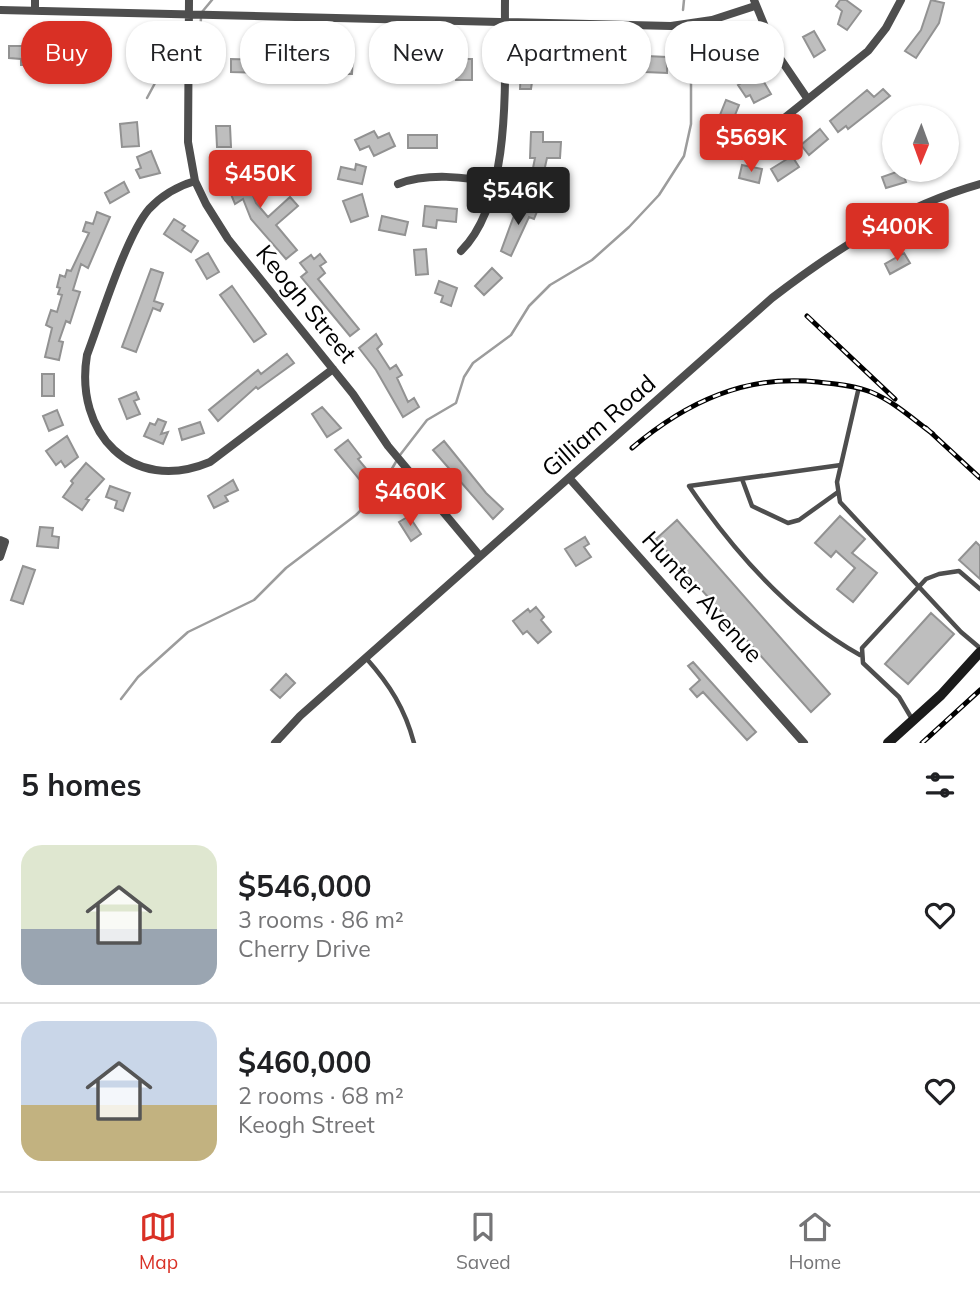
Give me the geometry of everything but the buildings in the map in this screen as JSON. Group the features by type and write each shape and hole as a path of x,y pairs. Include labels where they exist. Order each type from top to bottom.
{"street":[{"path":"35,0 35,11"},
{"name":"Keogh Street","path":"189,0 187,124 195,181 228,239 333,369 388,446 480,556"},
{"path":"0,10 505,21 505,0"},
{"path":"762,136 868,51 886,28 901,0"},
{"path":"651,25 671,26 712,20 755,3 775,51 807,98"},
{"path":"461,251 482,223 495,184 501,151 503,84"},
{"path":"398,184 413,178 437,178 495,184"},
{"path":"195,181 170,191 157,201 138,224 87,355 84,375 85,401 101,436 126,458 144,467 165,471 196,468 210,463 333,369"},
{"name":"Gilliam Road","path":"275,743 300,716 569,480 711,351 820,261 903,213 980,184"},
{"name":"Hunter Avenue","path":"569,480 804,743"},
{"path":"0,557 2,541"},
{"path":"888,743 914,721 980,650"}],"lane":[{"path":"858,391 841,466 838,492 840,502 980,650"},
{"path":"841,466 689,486 721,532 777,592 824,635 860,655 871,673 899,697 904,709 914,721"},
{"path":"742,479 752,506 788,523 799,520 838,492"},
{"path":"860,655 862,648 932,576 954,571 964,574 980,589"},
{"path":"366,658 389,684 403,708 414,743"}],"waterway":[{"path":"202,12 212,0"},
{"path":"683,10 684,0"},
{"path":"147,98 169,57 200,32 201,18"},
{"path":"121,699 138,677 188,632 254,600 286,568 356,515 377,494 400,455 427,420 456,403 464,377 473,363 511,335 529,306 550,285 592,260 659,195 684,156 691,124 691,84"}],"railway":[{"path":"807,316 895,399"},
{"path":"632,448 674,417 696,405 742,387 766,382 818,382 871,392 895,405 933,434"},
{"path":"926,428 980,478"},
{"path":"922,743 980,690"}]}
